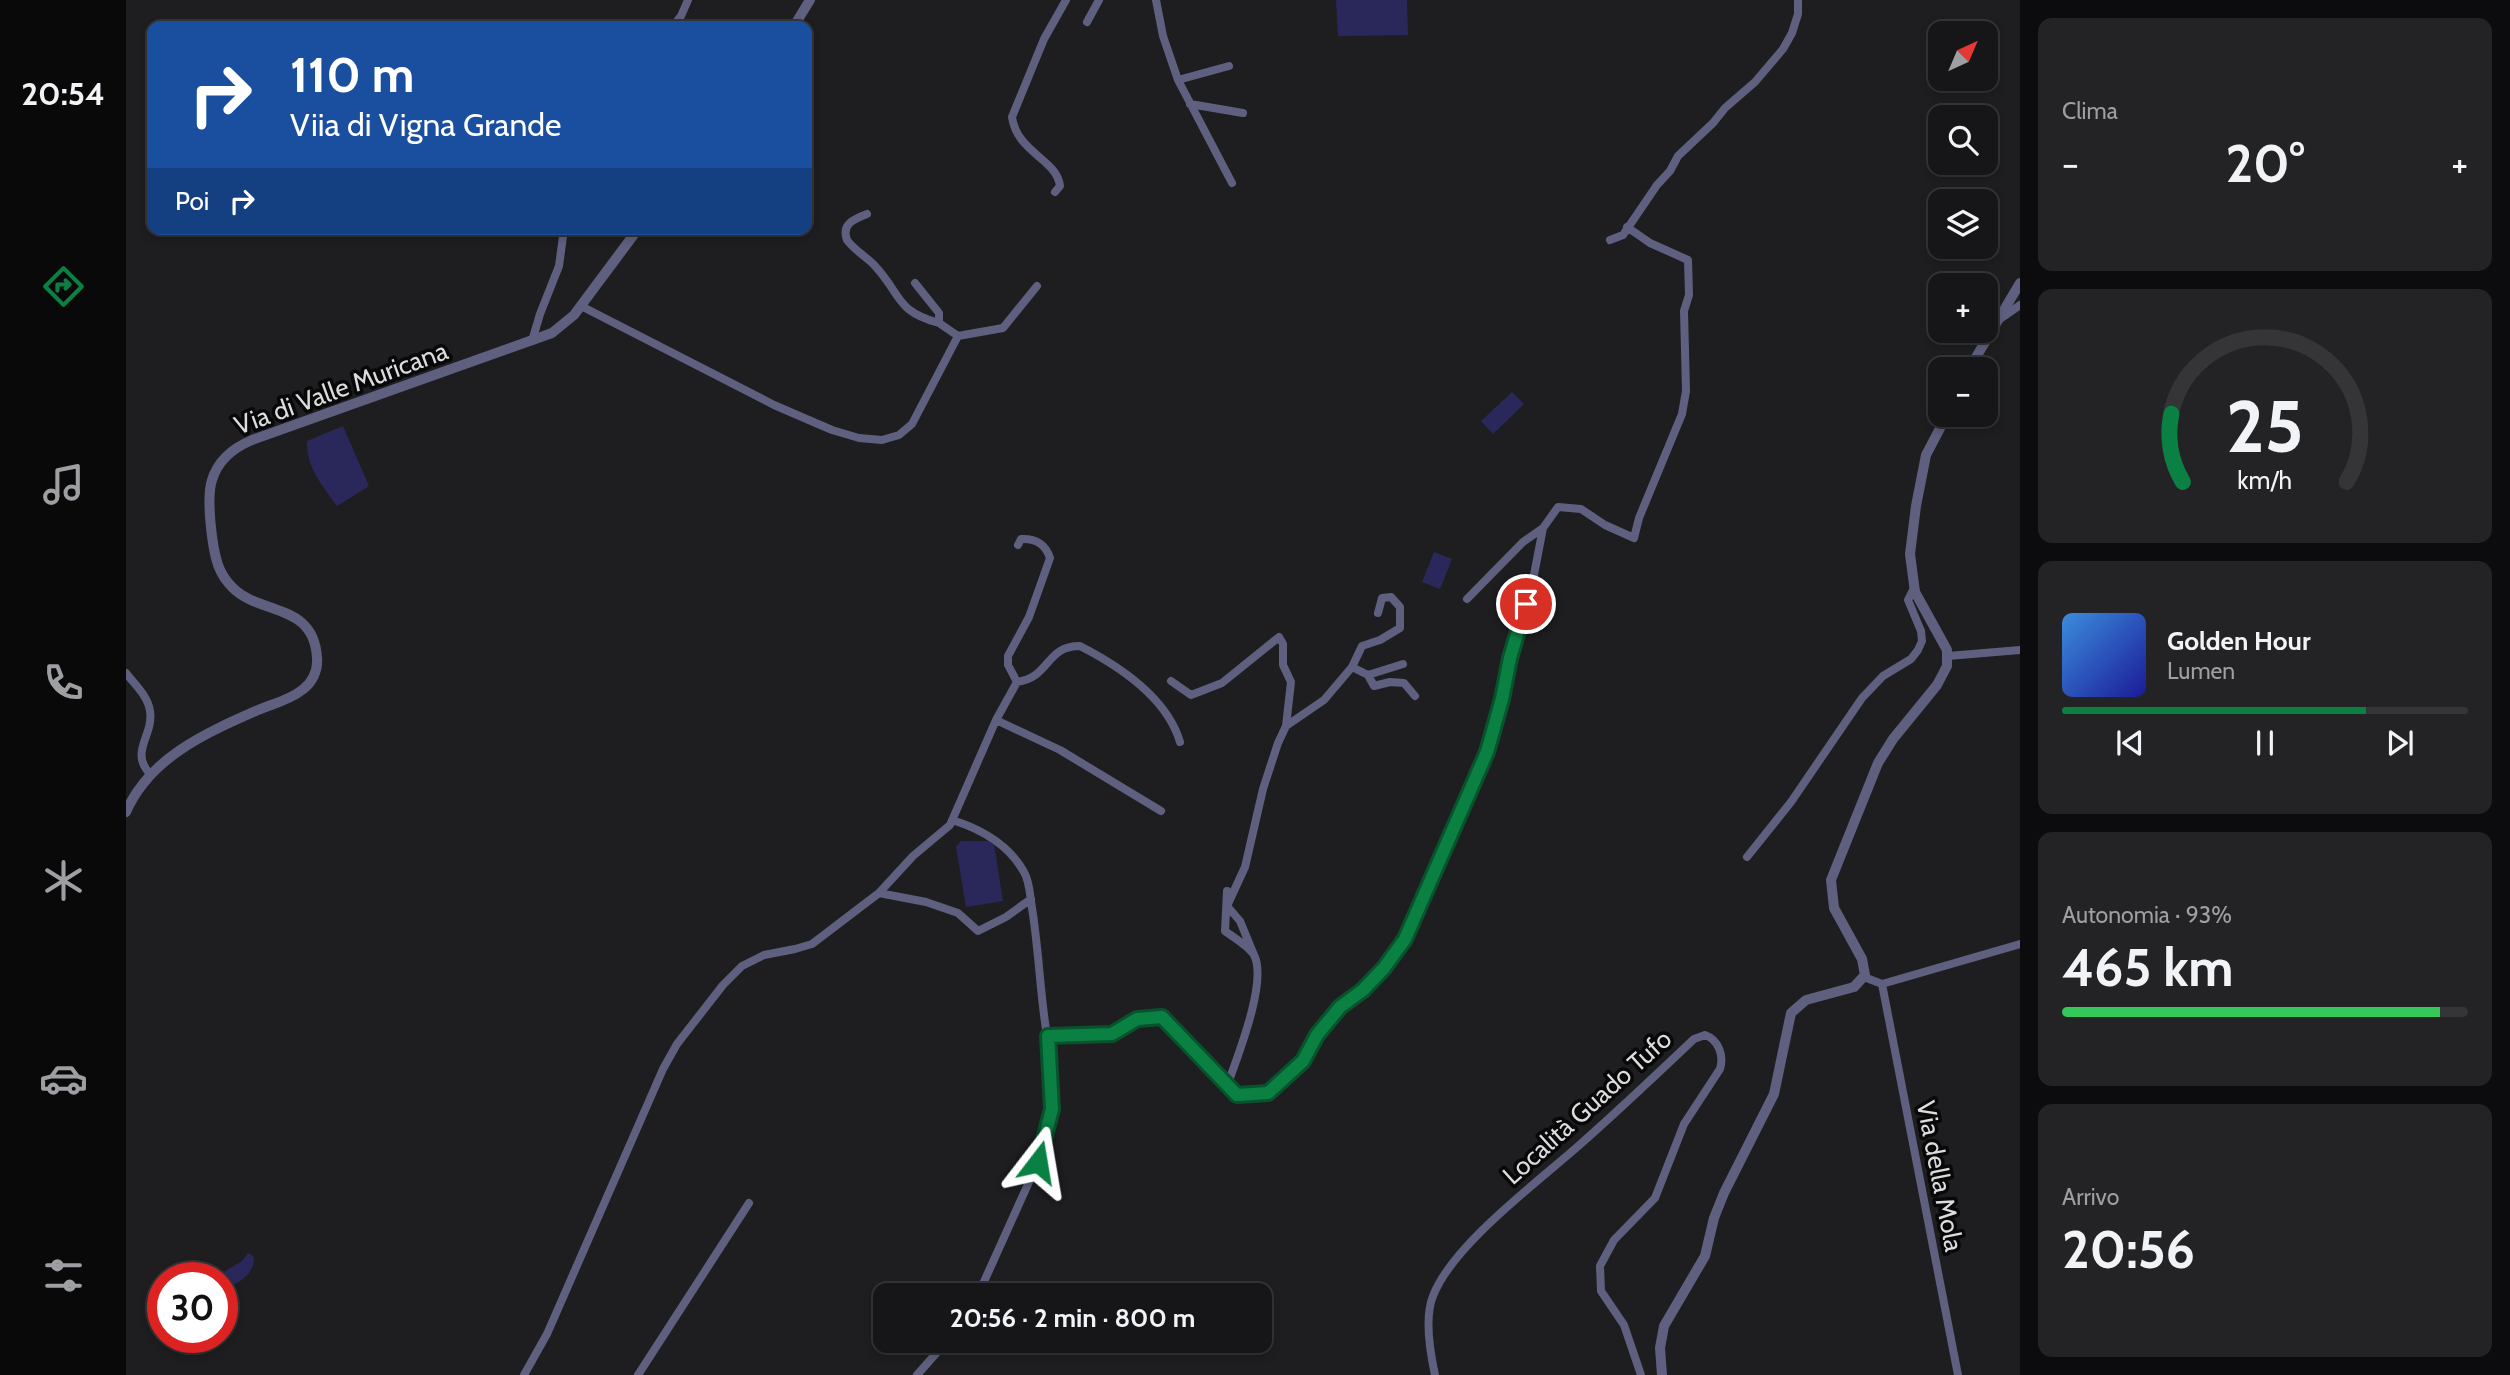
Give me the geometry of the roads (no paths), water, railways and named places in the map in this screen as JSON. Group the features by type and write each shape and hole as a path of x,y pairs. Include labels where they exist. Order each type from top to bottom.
{"street":[{"path":"677,21 688,0"},
{"path":"797,21 810,0"},
{"path":"1055,191 1060,184 1058,177 1038,155 1021,142 1012,117 1044,39 1066,0"},
{"path":"1087,22 1099,0"},
{"path":"1156,0 1163,36 1178,80 1232,183"},
{"path":"1609,240 1623,235 1678,156 1724,108 1755,82 1783,49 1798,15 1798,0"},
{"path":"1178,80 1229,66"},
{"path":"1190,104 1243,113"},
{"path":"867,214 847,226 847,240 876,267 903,307 939,323 958,336 1003,328 1037,286"},
{"path":"1467,599 1523,542 1543,528 1558,507 1581,509 1605,525 1634,538 1639,519 1682,414 1686,391 1684,311 1689,295 1688,260 1650,243 1627,227"},
{"path":"532,341 559,266 563,235"},
{"name":"Via di Valle Muricana","path":"126,812 135,793 150,774 171,756 204,735 300,692 309,683 316,669 314,643 299,620 287,612 240,594 229,584 219,566 210,491 213,477 225,457 252,440 532,341 558,329 582,306 634,235"},
{"path":"1998,320 2020,283"},
{"path":"915,284 939,313 939,323"},
{"path":"1998,320 2020,305"},
{"path":"582,306 782,409 832,430 871,440 892,438 910,427 958,336"},
{"path":"1662,1375 1660,1348 1664,1326 1704,1259 1712,1223 1724,1193 1773,1094 1791,1013 1806,1000 1850,988 1864,977 1862,959 1833,904 1831,877 1878,763 1899,730 1940,681 1946,669 1948,656 1914,588 1910,554 1926,455 1941,427"},
{"path":"1048,1036 1112,1034 1137,1019 1162,1017 1237,1095 1268,1093 1303,1061 1317,1035 1340,1007 1363,990 1384,968 1405,939 1487,752 1533,580 1543,528"},
{"path":"1017,682 1008,665 1008,656 1029,617 1050,558 1044,545 1021,539 1018,545"},
{"path":"1747,857 1791,802 1866,693 1882,676 1910,659 1918,650 1922,631 1908,600 1914,588"},
{"path":"1286,726 1325,700 1352,667 1362,646 1380,640 1400,628 1400,607 1391,597 1382,598 1378,613"},
{"path":"1171,681 1191,695 1222,683 1279,637 1283,644 1283,665 1291,682 1286,726 1263,789 1245,867 1227,906"},
{"path":"524,1375 547,1334 663,1069 677,1044 723,985 742,966 764,955 812,944 879,892 950,825 996,720 1017,682 1036,676 1058,650 1068,646 1080,646 1141,686 1166,712 1176,727 1180,742"},
{"path":"1948,656 2020,650"},
{"path":"1368,675 1404,664"},
{"path":"1352,667 1368,675 1374,686 1391,682 1404,683 1415,696"},
{"path":"126,673 146,699 150,709 150,725 141,757 142,764 150,774"},
{"path":"996,720 1069,755 1161,811"},
{"path":"952,820 990,836 1016,859 1026,875 1048,1036 1052,1109 1038,1162 983,1283"},
{"path":"1227,891 1225,931 1254,955"},
{"path":"879,892 926,902 958,913 978,931 1006,917 1031,899"},
{"path":"1227,906 1240,921 1254,955 1259,976 1244,1040 1227,1086"},
{"path":"1864,977 1882,984 2020,944"},
{"name":"Via della Mola","path":"1882,984 1958,1375"},
{"name":"Località Guado Tufo","path":"1435,1375 1429,1326 1430,1304 1437,1286 1451,1266 1499,1215 1694,1040 1705,1035 1714,1040 1719,1048 1722,1059 1720,1069 1687,1118 1655,1198 1614,1240 1603,1257 1599,1271 1601,1292 1626,1330 1641,1375"},
{"path":"638,1375 749,1203"},
{"path":"917,1375 936,1353"}]}
